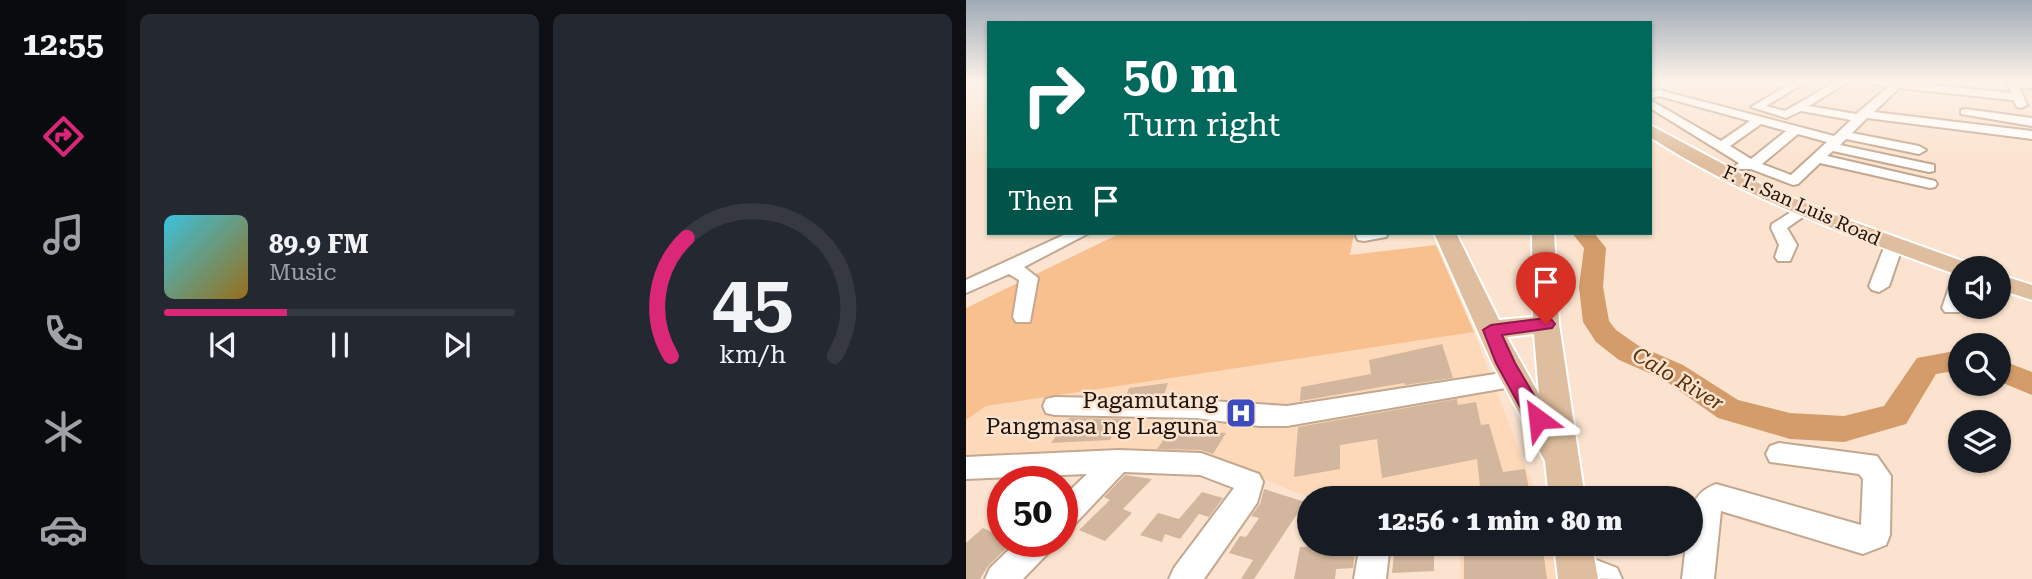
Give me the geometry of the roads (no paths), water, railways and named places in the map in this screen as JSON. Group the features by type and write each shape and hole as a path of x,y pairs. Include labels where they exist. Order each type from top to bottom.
{"main road":[{"name":"F. T. San Luis Road","path":"1652,131 1720,170 1804,209 1948,264"},
{"path":"1447,235 1515,379 1561,460"},
{"path":"1543,235 1546,324 1564,486"},
{"path":"2011,286 2032,293"},
{"path":"1491,330 1546,324"}],"street":[{"path":"1660,109 1674,118 1758,121 1929,168"},
{"path":"1674,118 1691,109"},
{"path":"1704,109 1716,118 1723,145 1752,165 1793,181 1869,109"},
{"path":"1716,118 1749,109"},
{"path":"1764,109 1786,115 1799,109"},
{"path":"1806,109 1858,119 1905,120 2032,135"},
{"path":"1905,120 1917,109"},
{"path":"1949,125 1969,109"},
{"path":"1965,112 2030,122"},
{"path":"1835,140 1922,144 1858,119"},
{"path":"1723,145 1758,121"},
{"path":"1720,170 1752,165 1795,130"},
{"path":"1817,158 1930,184"},
{"path":"1784,257 1788,245 1779,228 1780,224 1804,209"},
{"path":"966,287 1077,235"},
{"path":"1879,286 1894,245"},
{"path":"1010,266 1029,278 1023,317"},
{"path":"1055,406 1287,416 1515,379"},
{"path":"1698,579 1705,507 1716,497 1863,540 1875,535 1877,476 1867,464 1779,454"},
{"path":"1078,502 1118,461"},
{"path":"966,468 1118,461 1201,464 1249,482 1247,494 1185,579"},
{"path":"1370,579 1373,556"},
{"path":"1001,579 1023,557"}],"waterway":[{"name":"Calo River","path":"1585,235 1595,248 1591,287 1596,322 1606,336 1629,353 1673,372 1729,410 1790,426 1844,429 1895,415 1927,365 1948,362"},
{"name":"Calo River","path":"2011,375 2032,384"}],"place":[{"name":"Pagamutang Pangmasa ng Laguna","path":"1241,413"}]}
